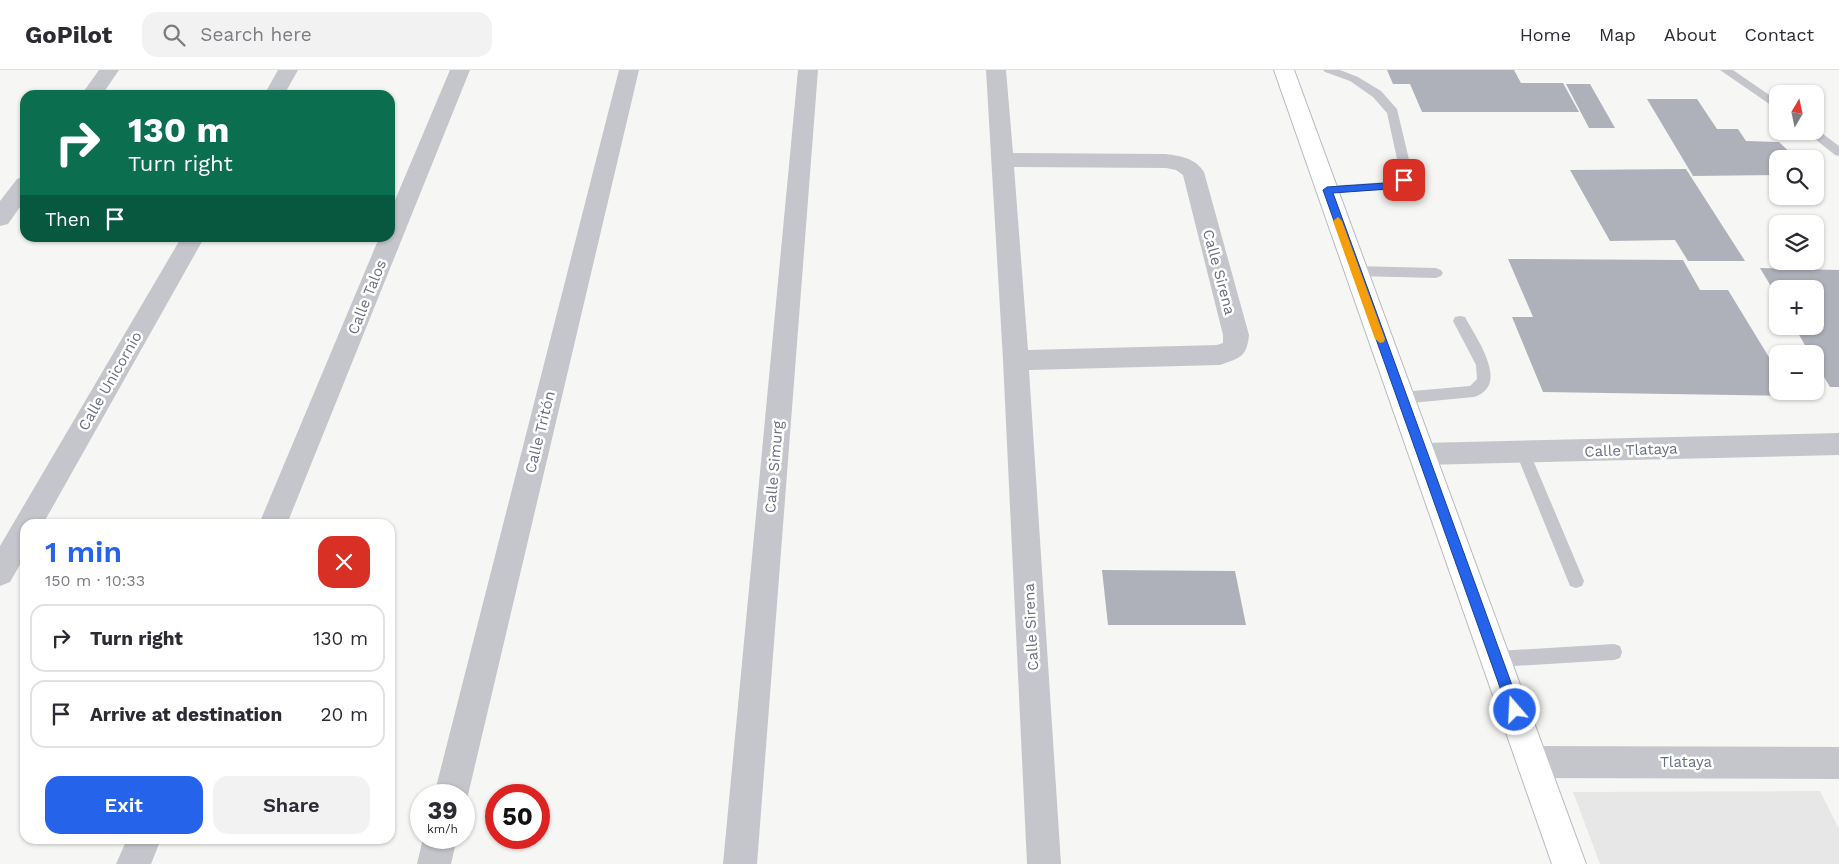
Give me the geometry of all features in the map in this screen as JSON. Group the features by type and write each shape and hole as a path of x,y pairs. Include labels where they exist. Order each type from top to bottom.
{"main road":[{"path":"1284,70 1401,398 1497,658 1569,864"}],"street":[{"path":"95,90 109,70"},
{"path":"277,90 288,70"},
{"name":"Calle Talos","path":"395,229 460,70"},
{"name":"Calle Tritón","path":"454,784 629,70"},
{"name":"Calle Simurg","path":"740,864 808,70"},
{"name":"Calle Sirena","path":"996,70 1016,360 1044,864"},
{"name":"Calle Sirena","path":"1002,160 1166,161 1183,164 1193,172 1236,336 1235,348 1220,355 1016,360"},
{"path":"0,218 20,191"},
{"name":"Calle Unicornio","path":"31,519 190,242"},
{"name":"Calle Talos","path":"276,519 390,242"},
{"name":"Calle Tlataya","path":"1422,454 1839,444"},
{"path":"0,572 20,538"},
{"name":"Tlataya","path":"1532,762 1839,763"},
{"path":"134,864 142,844"},
{"path":"434,864 437,849"}],"lane":[{"path":"1327,190 1388,186 1404,180 1405,168 1393,112 1370,89 1354,79 1329,70"},
{"path":"1726,70 1769,101"},
{"path":"1822,140 1839,152"},
{"path":"1355,271 1436,273"},
{"path":"1401,398 1474,391 1484,381 1483,365 1460,321"},
{"path":"1523,453 1576,581"},
{"path":"1497,658 1614,652"}],"shaded area":[{"path":"1820,791 1839,829 1839,864 1600,864 1573,792"}],"building":[{"path":"1387,70 1514,70 1521,83 1563,83 1579,112 1422,112 1410,84 1393,84"},
{"path":"1566,84 1590,84 1615,128 1589,128"},
{"path":"1647,99 1697,99 1717,129 1738,129 1746,141 1779,142 1787,150 1769,150 1769,175 1693,176"},
{"path":"1686,169 1745,261 1688,261 1675,240 1610,241 1570,170"},
{"path":"1508,259 1683,260 1700,290 1728,290 1769,357 1769,396 1543,392 1512,317 1533,317"},
{"path":"1760,268 1769,268 1769,270 1839,270 1839,387 1830,387 1824,377 1824,345 1805,345 1799,335 1824,335 1824,280 1769,280 1769,283"},
{"path":"1102,570 1235,571 1246,625 1108,625"}],"slow traffic":[{"path":"1338,221 1380,339"}],"route":[{"path":"1404,180 1388,186 1327,190 1515,710"}]}
